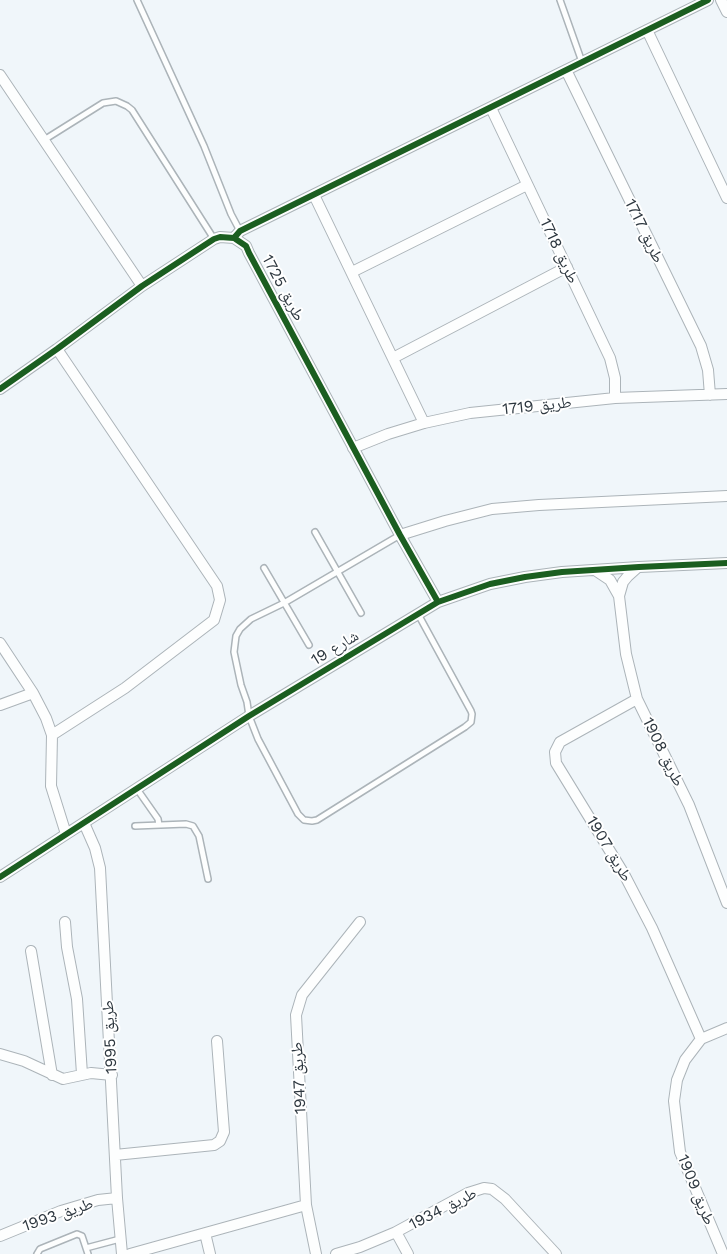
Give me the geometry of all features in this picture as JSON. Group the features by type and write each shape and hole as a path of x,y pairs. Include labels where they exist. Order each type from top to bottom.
{"street":[{"path":"0,388 57,349 142,286 214,239 237,234 708,0"},
{"path":"721,0 727,12"},
{"path":"647,30 727,198"},
{"name":"طريق 1717","path":"566,70 701,346 708,370 710,395"},
{"path":"0,75 142,286"},
{"name":"طريق 1718","path":"491,108 610,358 615,378 614,398"},
{"path":"352,272 528,185"},
{"path":"314,195 424,423"},
{"name":"طريق 1725","path":"237,234 249,252 353,448 438,602"},
{"path":"393,358 567,267"},
{"path":"52,736 125,688 214,620 220,600 217,586 57,349"},
{"name":"طريق 1719","path":"353,448 388,434 424,423 470,413 614,398 727,394"},
{"path":"400,535 492,509 727,496"},
{"name":"شارع 19","path":"0,877 250,716 438,602 490,584 535,576 639,567 727,564"},
{"path":"619,596 623,582 639,567"},
{"path":"595,570 610,580 619,596"},
{"name":"طريق 1908","path":"619,596 626,654 637,699 689,805 727,903"},
{"path":"0,643 33,693 46,718 52,736 51,786 66,834"},
{"path":"0,705 33,693"},
{"name":"طريق 1907","path":"637,699 560,742 555,752 556,763 624,874 652,928 701,1039"},
{"name":"طريق 1995","path":"84,823 95,848 100,868 117,1198 122,1254"},
{"path":"65,922 68,955 78,1004 82,1074"},
{"name":"طريق 1947","path":"316,1254 306,1205 296,1015 302,995 360,922"},
{"path":"31,951 52,1075"},
{"name":"طريق 1909","path":"723,1254 680,1152 674,1101 677,1080 684,1060 701,1039 727,1028"},
{"path":"115,1155 214,1145 220,1141 224,1132 216,1041"},
{"path":"0,1054 24,1061 52,1075 68,1079 91,1073 112,1075"},
{"name":"طريق 1934","path":"336,1254 360,1247 396,1232 468,1193 484,1188 492,1190 505,1199 553,1253"},
{"name":"طريق 1993","path":"0,1236 61,1210 98,1200 117,1198"},
{"path":"130,1254 306,1205"},
{"name":"طريق 1934","path":"396,1232 408,1254"},
{"path":"205,1233 210,1254"}],"lane":[{"path":"137,0 204,146 237,234"},
{"path":"560,0 582,63"},
{"path":"44,140 103,103 116,101 127,106 132,110 214,239"},
{"path":"315,532 361,613"},
{"path":"400,535 284,603 251,619 240,629 236,636 234,652 241,685 258,738 298,814 308,821 317,820 471,722 471,711 418,613"},
{"path":"264,568 309,645"},
{"path":"137,790 158,819 159,825"},
{"path":"135,826 186,824 196,828 200,836 208,879"},
{"path":"38,1254 40,1249 77,1234 82,1236 88,1254"},
{"path":"86,1248 120,1239"}],"cycle path":[{"path":"234,238 240,231 708,0"},
{"path":"0,389 142,286 214,239 220,237 234,238 246,246 400,535 438,602"},
{"path":"0,877 249,716 438,602 490,584 562,572 727,563"}]}
